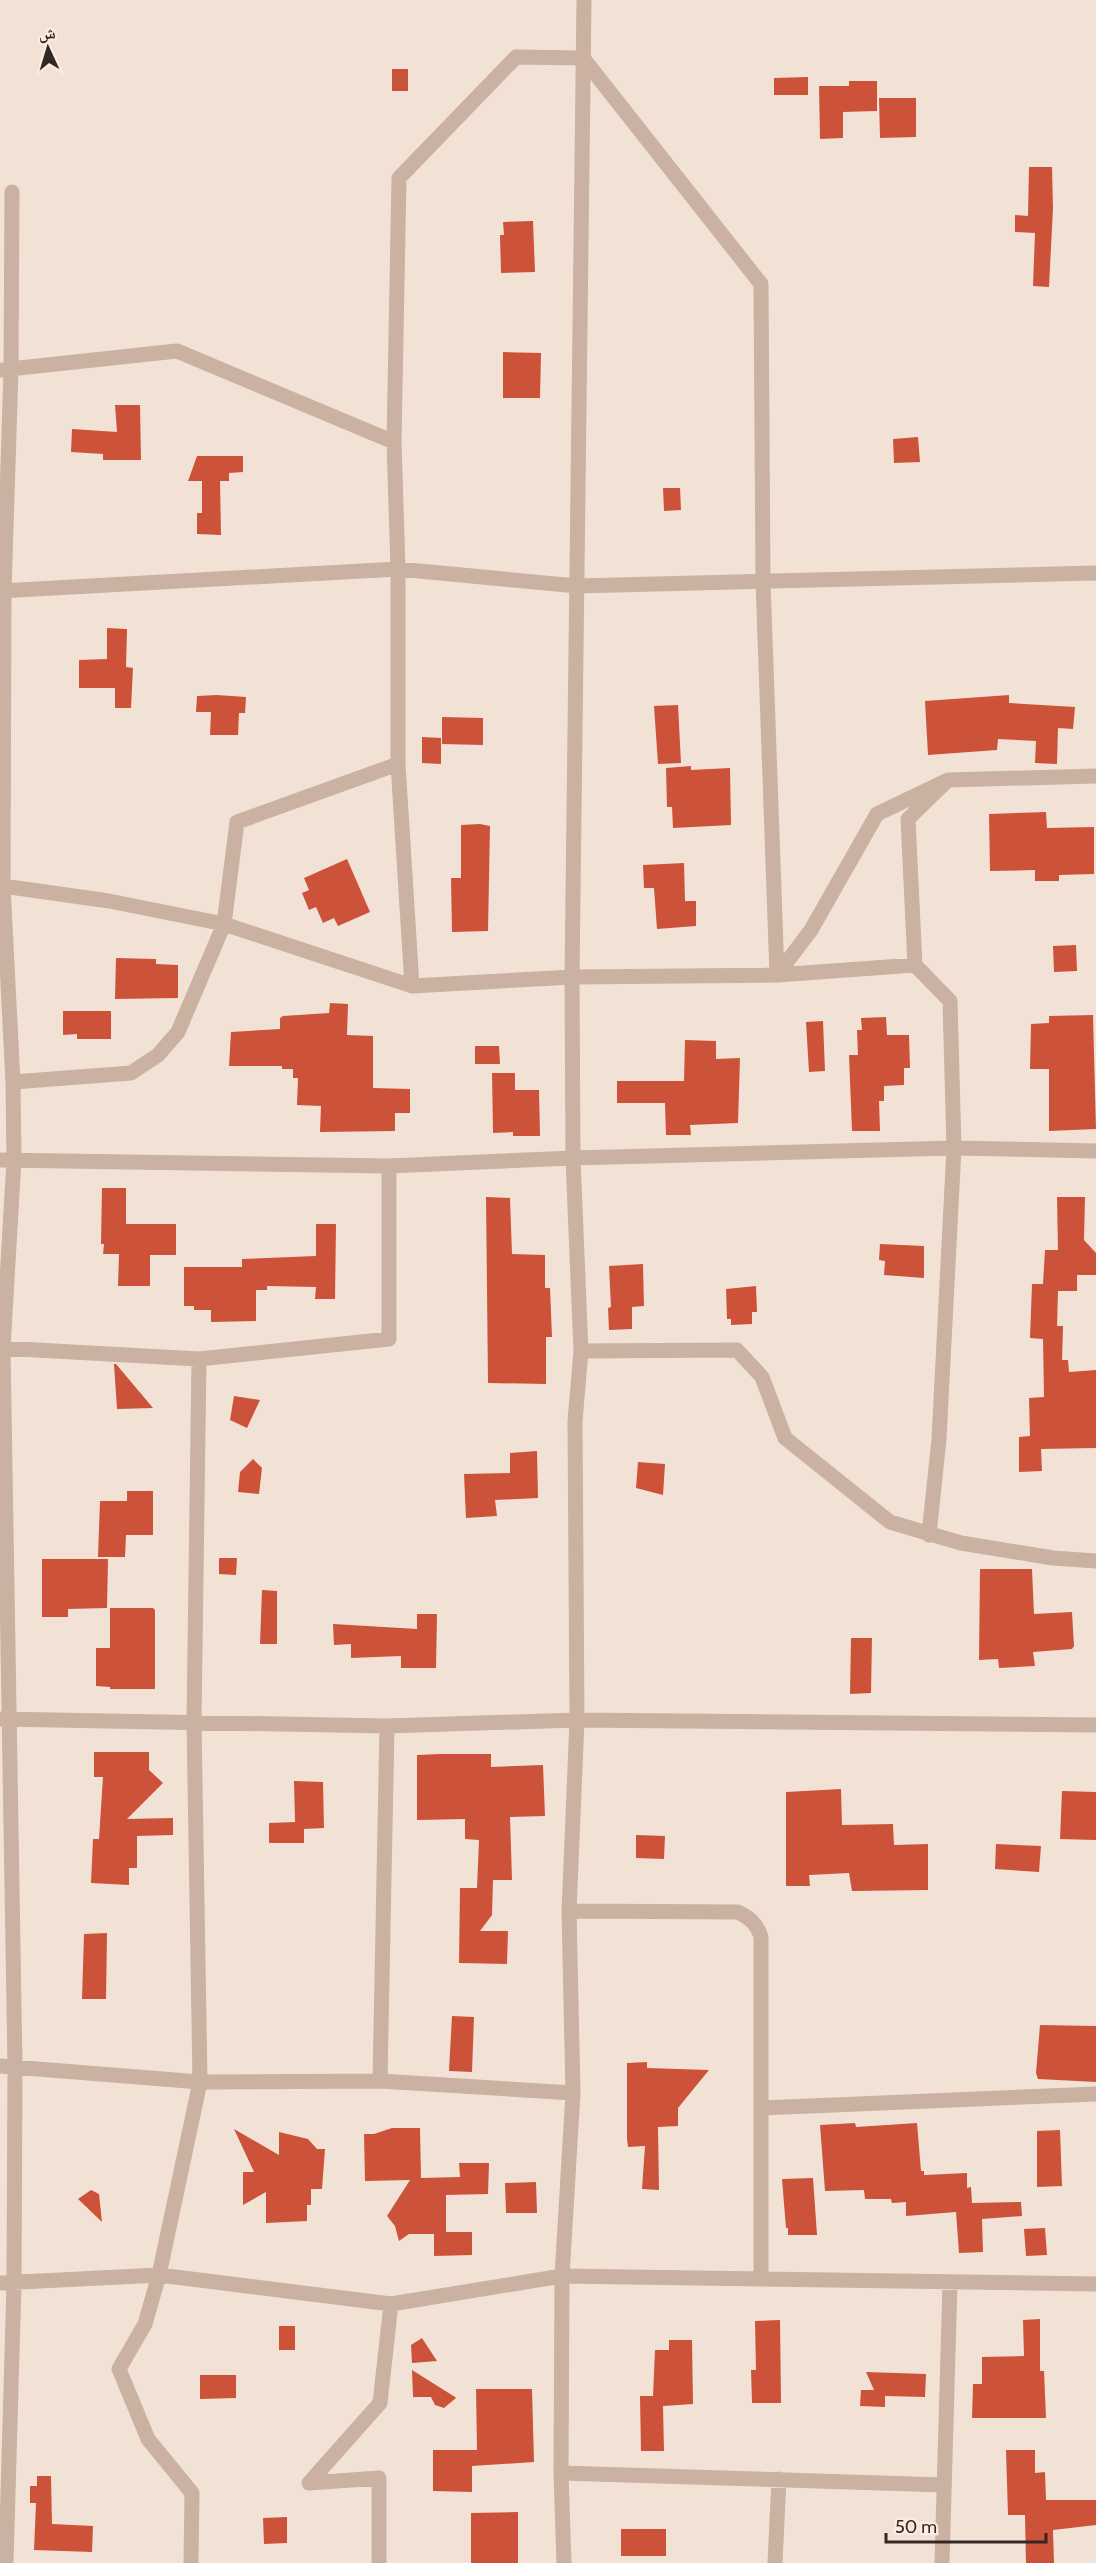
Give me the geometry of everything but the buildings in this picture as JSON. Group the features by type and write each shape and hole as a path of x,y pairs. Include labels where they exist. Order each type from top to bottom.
{"street":[{"path":"564,2563 561,2473 562,2276 573,2093 569,1911 577,1720 575,1420 581,1351 573,1158 572,976 584,0"},
{"path":"412,986 398,764 398,569 394,442 399,178 516,57 583,58"},
{"path":"583,58 761,284 763,581 777,975"},
{"path":"6,2563 8,2066 1,1348 7,1160 13,1082 3,886 2,591 5,370 12,192"},
{"path":"5,370 177,351 394,442"},
{"path":"2,591 398,569 577,586 1096,573"},
{"path":"13,1082 132,1073 158,1055 178,1032 224,924 237,822 398,764"},
{"path":"777,975 811,930 877,814 948,780 1096,776"},
{"path":"929,1535 939,1439 954,1148 950,1001 915,965 908,819 948,780"},
{"path":"3,886 109,901 224,924 412,986 572,976 777,975 915,965"},
{"path":"7,1160 389,1166 573,1158 954,1148 1096,1151"},
{"path":"1,1348 199,1359 389,1339 389,1166"},
{"path":"581,1351 737,1350 762,1377 785,1438 890,1522 961,1543 1044,1556 1096,1561"},
{"path":"191,2563 192,2493 148,2439 119,2369 145,2324 159,2275 200,2082 194,1721 199,1359"},
{"path":"5,1719 387,1726 577,1720 1096,1725"},
{"path":"380,2081 387,1726"},
{"path":"569,1911 738,1912 754,1922 761,1937 761,2278"},
{"path":"8,2066 200,2082 380,2081 573,2093"},
{"path":"761,2109 1096,2094"},
{"path":"7,2284 159,2275 391,2304 562,2276 1096,2284"},
{"path":"942,2563 950,2283"},
{"path":"379,2563 379,2478 309,2482 380,2403 391,2304"},
{"path":"561,2473 944,2485"},
{"path":"775,2563 778,2479"}]}
